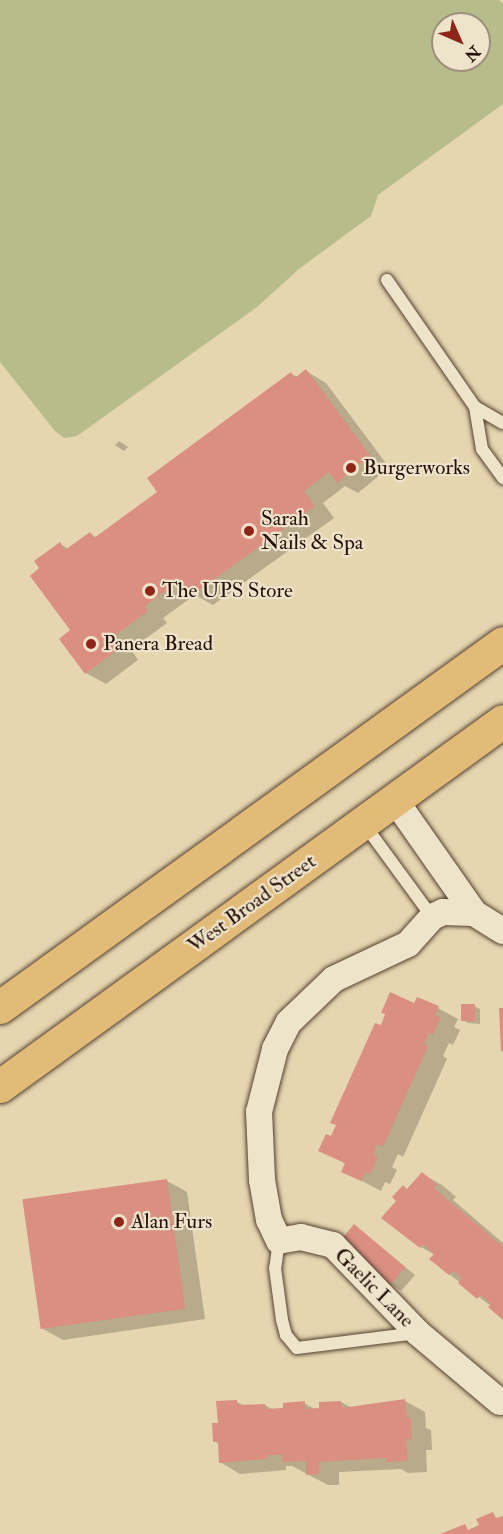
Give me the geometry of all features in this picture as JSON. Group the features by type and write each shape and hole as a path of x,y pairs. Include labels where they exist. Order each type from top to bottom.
{"main road":[{"path":"0,1007 503,643"},
{"name":"West Broad Street","path":"0,1086 503,721"}],"street":[{"path":"395,800 474,913 503,931"},
{"path":"279,1241 269,1220 262,1180 259,1112 275,1049 289,1022 314,996 350,971 371,964 408,944 432,917 443,912 474,913"},
{"name":"Gaelic Lane","path":"279,1241 301,1237 333,1245 418,1333 500,1402"}],"lane":[{"path":"387,280 476,407 503,423"},
{"path":"476,407 482,449 503,478"},
{"path":"363,823 432,917"},
{"path":"279,1241 275,1268 282,1320 286,1335 297,1348 418,1333"}],"green space":[{"path":"0,0 499,0 503,4 503,104 378,195 371,216 299,269 257,307 77,436 64,438 55,431 0,362"}],"building":[{"path":"306,369 372,458 368,461 366,459 337,483 329,472 304,491 315,506 192,595 181,580 145,606 148,611 112,638 120,648 85,674 59,639 70,630 30,576 39,568 34,561 60,542 65,550 90,532 94,538 157,492 147,478 291,372 295,378"},
{"path":"390,992 414,1003 417,997 439,1006 435,1015 441,1017 433,1035 429,1033 424,1044 428,1046 383,1147 377,1144 373,1155 378,1157 370,1174 365,1172 361,1181 341,1172 345,1163 318,1151 326,1134 331,1136 336,1125 330,1123 375,1023 381,1025 385,1014 381,1013"},
{"path":"461,1004 475,1004 475,1021 461,1021"},
{"path":"499,1008 503,1008 503,1051 501,1051"},
{"path":"422,1172 437,1185 434,1188 503,1247 503,1320 488,1307 491,1304 481,1295 477,1299 458,1283 462,1278 453,1271 449,1275 429,1259 434,1254 423,1244 420,1248 381,1218 396,1201 392,1197 403,1185 407,1189"},
{"path":"167,1179 185,1309 41,1329 22,1199"},
{"path":"354,1224 405,1267 390,1285 339,1242"},
{"path":"405,1399 407,1418 411,1417 412,1439 406,1439 408,1461 386,1462 386,1458 319,1462 319,1474 306,1475 306,1461 282,1462 282,1455 267,1455 267,1459 219,1463 218,1441 213,1442 212,1423 218,1423 216,1401 237,1400 238,1405 265,1404 266,1409 283,1408 283,1403 305,1401 305,1409 319,1408 319,1402 341,1401 342,1408"},
{"path":"493,1512 496,1518 503,1516 503,1534 440,1534 465,1524 468,1530 479,1525 476,1519"}],"place":[{"name":"Burgerworks","path":"351,468"},
{"name":"Sarah Nails & Spa","path":"249,531"},
{"name":"The UPS Store","path":"150,591"},
{"name":"Panera Bread","path":"91,644"},
{"name":"Alan Furs","path":"119,1222"}]}
